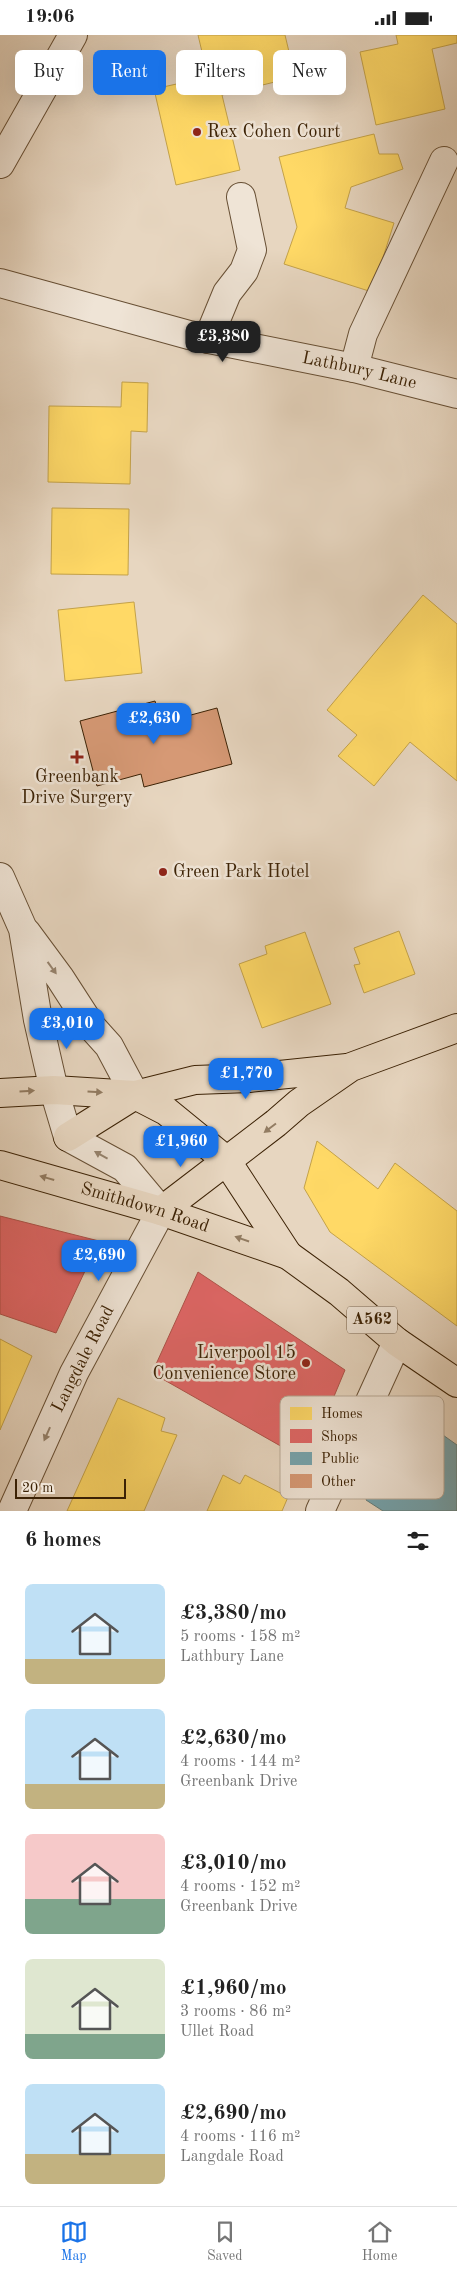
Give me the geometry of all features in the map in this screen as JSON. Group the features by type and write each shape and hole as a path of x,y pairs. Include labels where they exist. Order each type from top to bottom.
{"main road":[{"path":"68,1137 135,1095 195,1080 249,1078 351,1067 457,1028"},
{"path":"162,1211 299,1103 351,1067"},
{"name":"Smithdown Road","path":"0,1093 54,1089 135,1095 166,1111 226,1160 288,1255"},
{"name":"Smithdown Road","path":"0,1165 162,1211 288,1255 339,1292 397,1342 457,1383"}],"street":[{"path":"0,164 72,35"},
{"path":"354,368 363,334 444,161"},
{"path":"208,339 227,293 244,271 252,250 241,197"},
{"name":"Lathbury Lane","path":"0,283 208,339 354,368 457,394"},
{"path":"0,877 23,929 60,978 91,1027 109,1045 135,1095"},
{"path":"23,929 38,1020 54,1089 68,1137 125,1168 162,1211"},
{"name":"Langdale Road","path":"12,1511 74,1373 162,1211"},
{"path":"372,1396 397,1342"},
{"path":"320,1511 325,1499"}],"building: Homes":[{"name":"Rex Cohen Court","path":"198,35 285,35 289,50 273,50 273,82 263,85 263,50 202,50"},
{"name":"Rex Cohen Court","path":"396,35 457,35 457,43 432,49 445,109 376,125 360,52 398,44"},
{"name":"Rex Cohen Court","path":"176,84 176,95 222,95 240,170 176,185 155,95 166,95 166,86"},
{"path":"374,134 379,154 398,154 403,169 351,187 345,208 394,223 372,292 284,264 297,227 279,157"},
{"path":"122,382 148,383 147,432 131,431 130,484 48,482 49,406 121,407"},
{"path":"52,508 129,509 128,575 51,574"},
{"path":"423,595 457,624 457,781 410,742 374,786 338,756 357,735 327,710"},
{"path":"134,602 142,673 65,681 58,610"},
{"path":"399,931 415,974 364,993 354,965 360,964 354,948"},
{"path":"305,932 331,1004 262,1028 239,964 267,954 265,946"},
{"path":"317,1141 378,1189 395,1163 457,1211 457,1326 330,1232 304,1188"},
{"path":"0,1339 32,1356 0,1430"},
{"path":"118,1398 165,1418 161,1431 177,1435 144,1511 67,1511"},
{"path":"223,1475 240,1484 245,1475 280,1493 280,1499 287,1499 282,1511 207,1511"}],"building: Shops":[{"path":"0,1216 99,1241 56,1333 0,1314"},
{"path":"198,1272 345,1370 334,1396 280,1396 280,1446 152,1373"}],"building: Public":[{"path":"444,1436 457,1445 457,1511 383,1511 366,1500 444,1499"}],"building: Other":[{"path":"155,701 161,723 217,708 232,764 144,787 141,774 97,786 80,721"}],"place":[{"name":"Rex Cohen Court","path":"197,132"},
{"name":"Greenbank Drive Surgery","path":"77,757"},
{"name":"Green Park Hotel","path":"163,872"},
{"name":"Liverpool 15 Convenience Store","path":"306,1363"}]}
